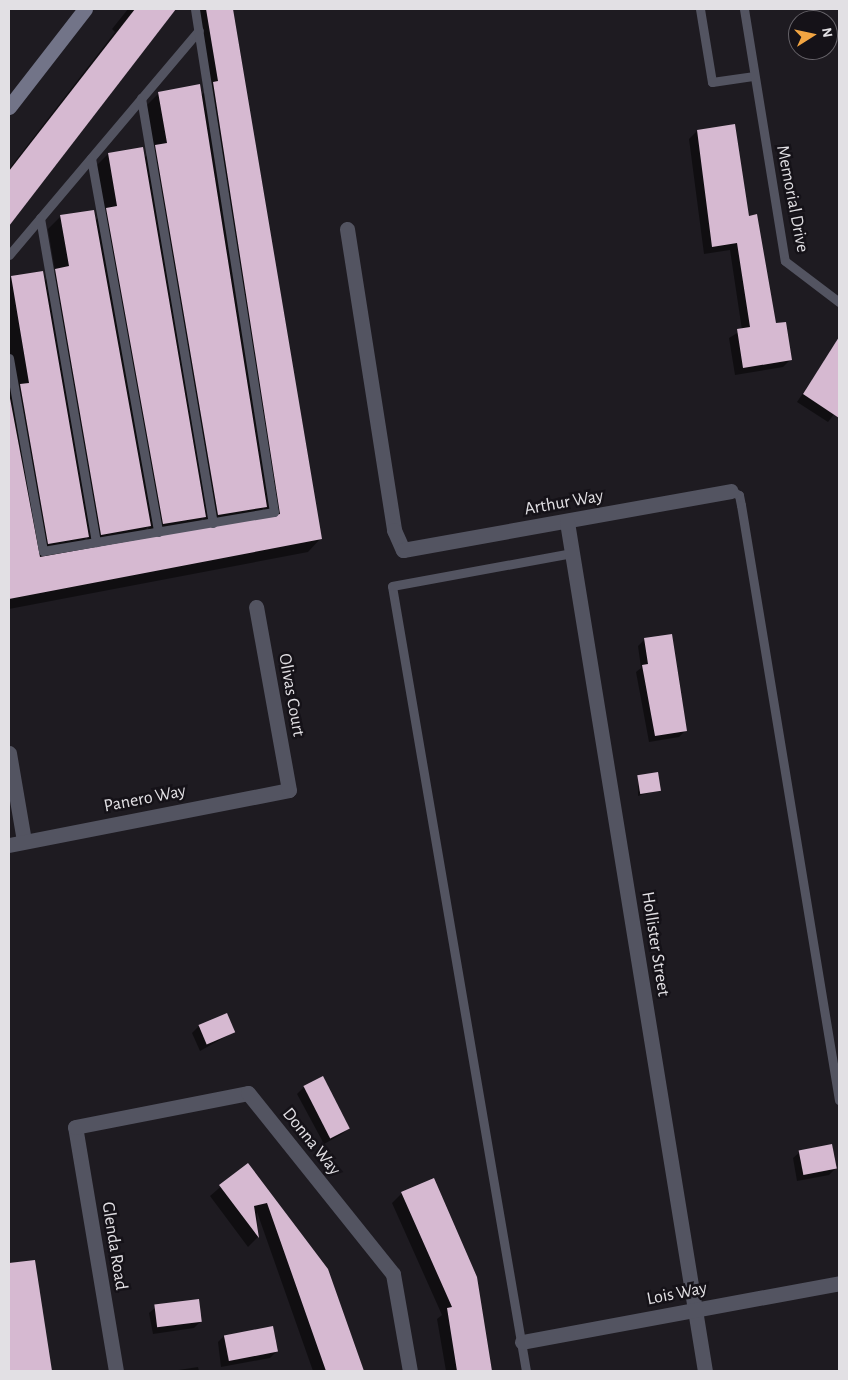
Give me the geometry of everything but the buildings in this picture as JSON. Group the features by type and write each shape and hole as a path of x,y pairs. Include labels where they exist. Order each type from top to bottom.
{"street":[{"path":"9,107 85,9"},
{"name":"Arthur Way","path":"347,229 394,530 403,550 731,491"},
{"name":"Hollister Street","path":"567,522 705,1371"},
{"name":"Olivas Court","path":"256,607 289,790"},
{"path":"9,753 24,841"},
{"name":"Panero Way","path":"9,844 289,790"},
{"name":"Donna Way","path":"75,1127 248,1093 394,1274 410,1371"},
{"name":"Glenda Road","path":"75,1127 116,1371"},
{"name":"Lois Way","path":"522,1342 839,1283"}],"lane":[{"path":"9,358 42,551 274,512 196,9"},
{"path":"700,9 712,82 753,76"},
{"name":"Memorial Drive","path":"744,9 753,76 785,261 839,302"},
{"path":"9,255 198,30"},
{"path":"142,98 212,523"},
{"path":"91,158 158,532"},
{"path":"40,218 96,542"},
{"path":"731,491 739,495 741,505 839,1100"},
{"path":"526,1371 392,586 572,553"}]}
